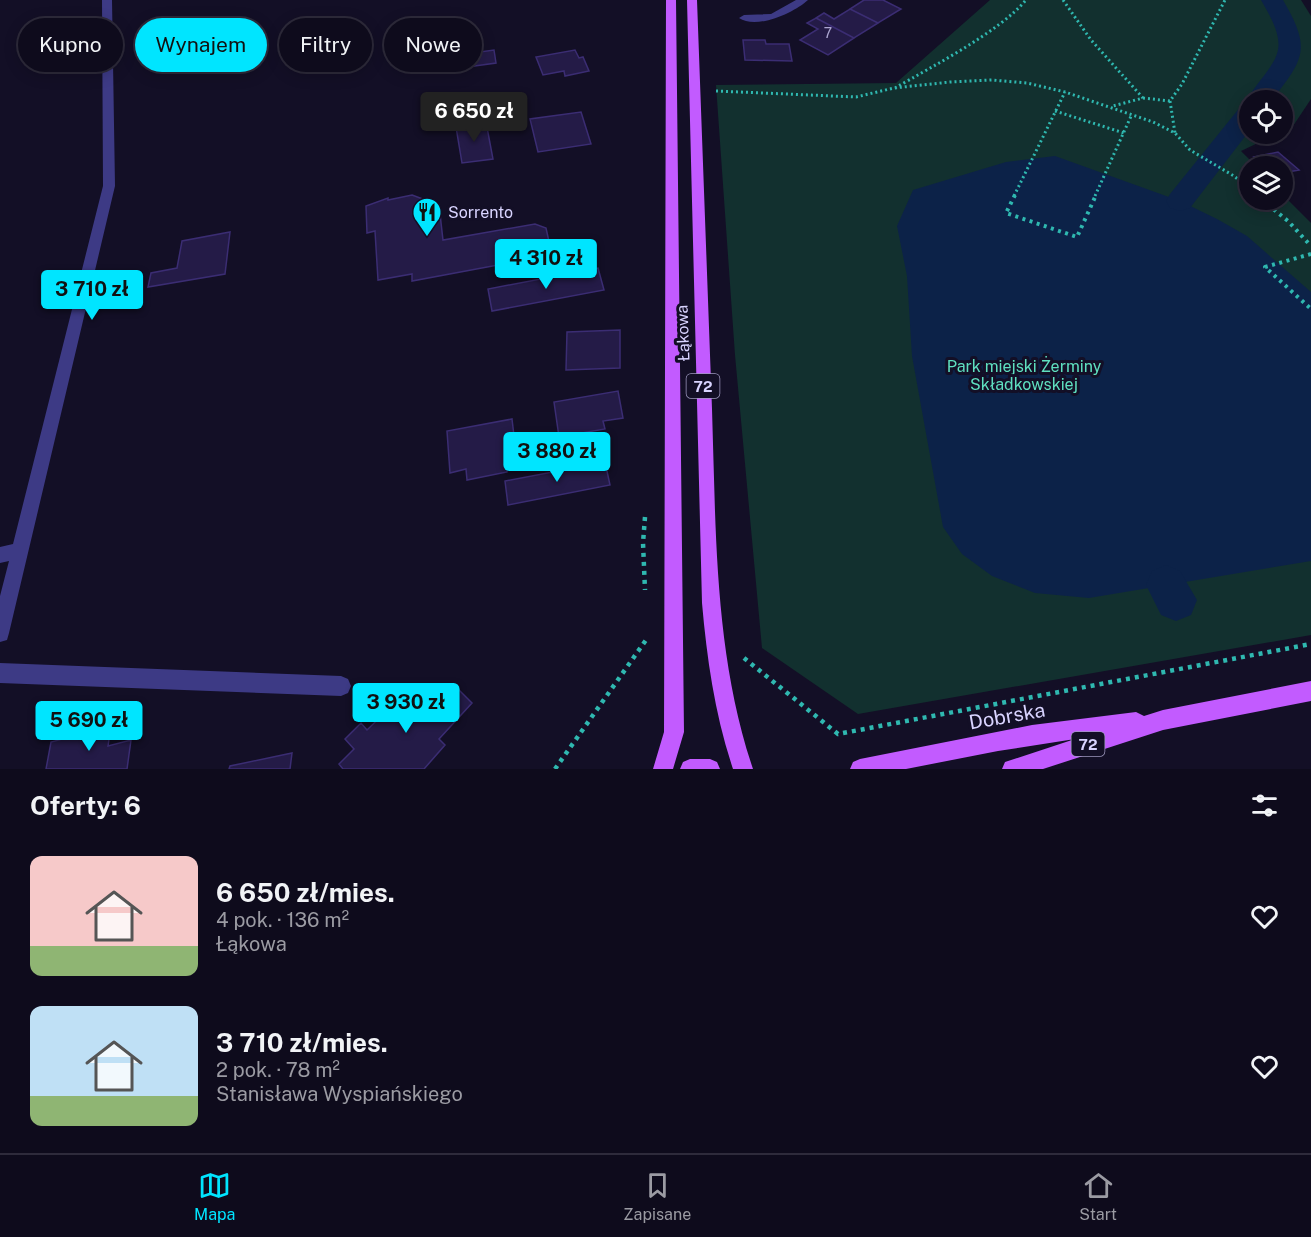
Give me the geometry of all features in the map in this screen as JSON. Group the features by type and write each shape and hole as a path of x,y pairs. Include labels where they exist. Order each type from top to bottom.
{"main road":[{"name":"Łąkowa","path":"663,769 674,732 671,0"},
{"name":"Łąkowa","path":"692,0 709,579 713,629 725,710 743,769"},
{"name":"Dobrska","path":"860,769 975,743 1070,728 1163,720 1311,691"},
{"name":"Dobrska","path":"1012,769 1163,720"},
{"path":"690,769 710,769"}],"street":[{"path":"0,633 109,186 107,0"},
{"path":"744,18 773,17 803,0"},
{"path":"0,555 19,551"},
{"path":"0,673 341,686"}],"path":[{"path":"894,88 939,63 1015,13 1026,0"},
{"path":"1063,0 1091,40 1143,98"},
{"path":"1175,133 1170,101 1182,84 1225,0"},
{"path":"710,91 855,97 894,88 950,82 992,80 1027,83 1113,106 1175,133 1190,150 1239,180"},
{"path":"1065,92 1006,213 1077,237 1132,114"},
{"path":"1113,106 1143,98 1170,101"},
{"path":"1055,111 1124,133"},
{"path":"1274,210 1311,246"},
{"path":"1311,254 1265,267 1311,309"},
{"path":"643,543 645,599"},
{"path":"555,769 646,641 646,632"},
{"path":"738,653 838,734 1311,644"}],"green space":[{"name":"Park miejski Żerminy Składkowskiej","path":"990,0 1301,0 1311,16 1311,99 1293,126 1293,90 1239,90 1239,144 1256,144 1241,151 1246,156 1239,156 1239,210 1293,210 1293,205 1311,223 1311,635 858,714 762,648 735,355 716,85 896,83"}],"water":[{"path":"1055,156 1180,201 1217,219 1247,236 1311,292 1311,561 1089,598 1035,593 992,576 962,554 943,527 912,356 907,276 897,226 913,190 1006,162"}],"building":[{"path":"864,0 883,0 901,9 878,23 850,9"},
{"path":"850,9 878,23 854,38 816,18 824,13 834,19"},
{"path":"816,18 854,38 828,55 800,40 818,29 807,23"},
{"path":"743,40 765,40 766,44 789,44 792,61 745,60"},
{"path":"494,50 496,63 482,65 482,52"},
{"path":"575,50 579,58 583,57 589,71 565,76 564,71 543,75 536,57"},
{"path":"581,112 591,144 538,152 530,119"},
{"path":"486,122 493,159 462,163 456,127"},
{"path":"1278,152 1283,156 1259,156"},
{"path":"412,195 439,205 443,240 535,224 546,228 552,255 412,281 412,274 378,280 375,231 367,233 366,206 388,198 388,200"},
{"path":"230,232 225,274 148,287 151,273 177,268 182,241"},
{"path":"598,268 604,290 492,311 488,289"},
{"path":"620,330 620,368 566,370 567,332"},
{"path":"618,391 623,418 603,421 605,429 559,437 554,402"},
{"path":"512,419 517,461 506,463 507,472 467,480 466,469 450,473 447,431"},
{"path":"605,462 610,485 508,505 505,481"},
{"path":"455,686 472,703 439,739 445,745 424,769 343,769 339,764 354,749 345,739 361,723 367,730 401,697 410,708 427,690 439,702"},
{"path":"111,726 108,746 131,740 127,769 46,769 51,742"},
{"path":"292,753 290,769 229,769 230,766"}],"waterway":[{"path":"1267,90 1286,64 1291,43 1283,17 1272,0"},
{"path":"1180,201 1239,126"},
{"path":"1166,585 1176,600"}],"place":[{"name":"Sorrento","path":"427,238"}]}
